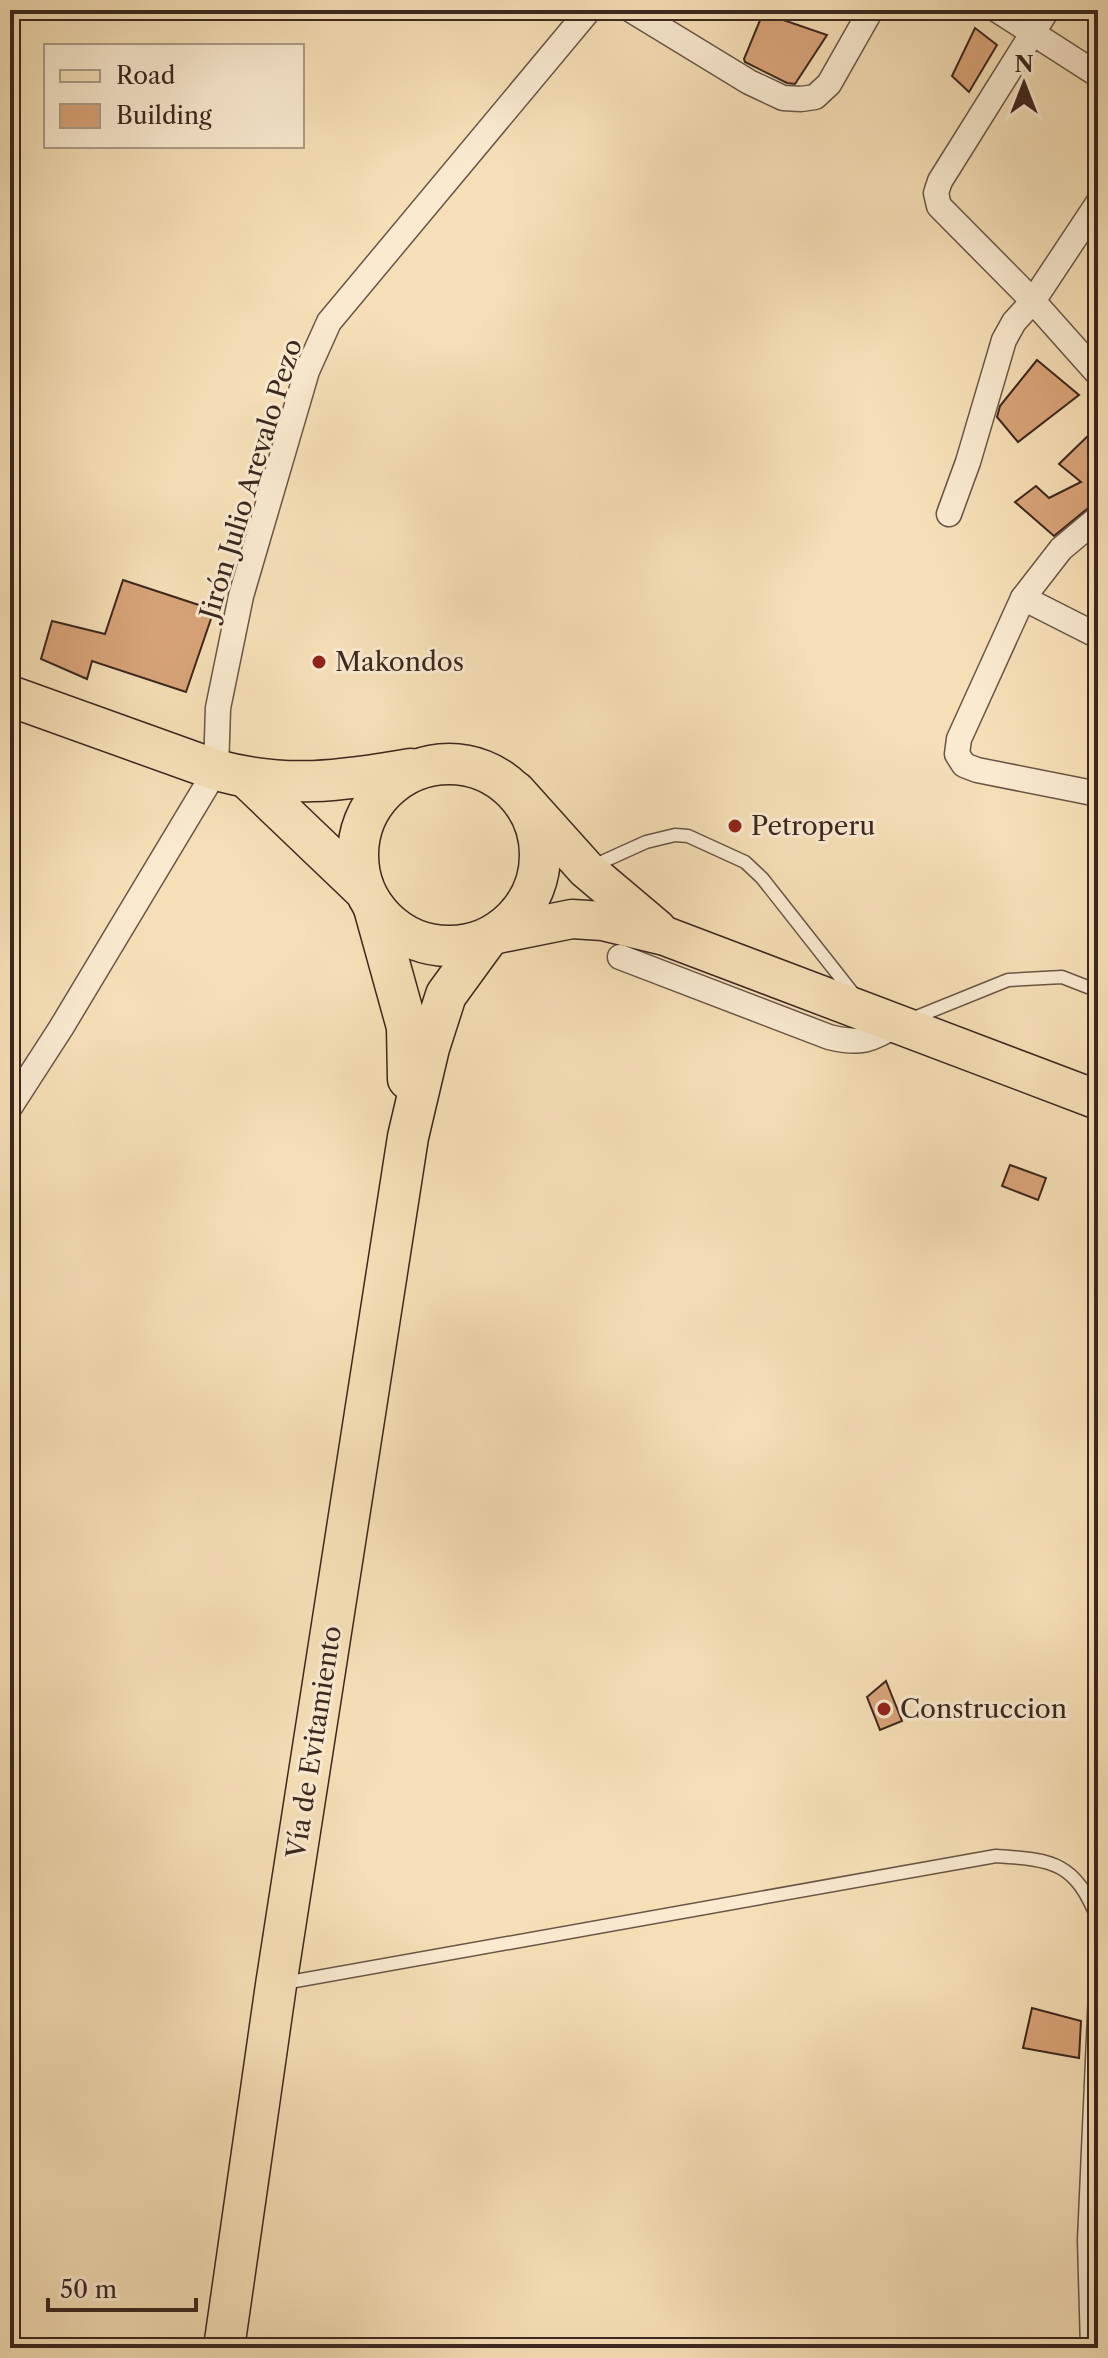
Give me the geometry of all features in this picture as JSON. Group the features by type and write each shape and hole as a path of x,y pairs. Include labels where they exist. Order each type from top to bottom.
{"highway":[{"path":"10,696 231,774 307,782 358,779 453,763 476,767 498,777 516,791 531,814 540,840 540,867 533,893 518,916 492,937 455,947 424,944 395,930 369,898 231,774"},
{"path":"369,898 357,858 361,827 376,799 400,778 429,766"},
{"name":"Vía de Evitamiento","path":"369,898 407,1027 408,1137"},
{"name":"Vía de Evitamiento","path":"224,2348 276,1985 408,1137 429,1048 446,995 492,937"}],"main road":[{"path":"516,791 586,869 665,936"},
{"path":"492,937 572,919 603,921 665,936 1098,1100"}],"street":[{"name":"Jirón Julio Arevalo Pezo","path":"231,774 218,708 241,596 307,371 329,322 589,10"},
{"path":"631,10 749,82 783,98 801,99 815,97 829,84 871,10"},
{"path":"997,10 1098,75"},
{"path":"1047,10 940,181 936,193 939,206 1033,301 1098,374"},
{"path":"949,514 968,462 1004,340 1098,203"},
{"path":"1098,518 1061,549 1023,598 959,739 957,754 964,765 977,770 1098,794"},
{"path":"1023,598 1098,636"},
{"path":"10,1107 231,774"},
{"path":"620,957 829,1037 850,1042 870,1040 883,1018"}],"lane":[{"path":"586,869 646,842 675,835 688,836 745,862 883,1018 1008,980 1062,977 1098,991"},
{"path":"276,1985 996,1856 1039,1859 1066,1870 1087,1892 1098,1922 1084,2240 1087,2348"}],"building":[{"path":"763,13 827,35 795,84 745,62"},
{"path":"975,28 997,45 969,92 952,76"},
{"path":"1037,360 1079,395 1018,442 997,417 1000,406"},
{"path":"1098,426 1098,500 1054,536 1015,502 1036,486 1049,498 1081,482 1059,464"},
{"path":"123,580 214,610 186,692 92,661 87,679 41,659 52,621 105,634"},
{"path":"1010,1165 1046,1178 1038,1200 1002,1186"},
{"name":"Construccion","path":"886,1681 902,1721 880,1730 867,1697"},
{"path":"1032,2008 1081,2021 1079,2058 1023,2048"}],"place":[{"name":"Makondos","path":"319,662"},
{"name":"Petroperu","path":"735,826"},
{"name":"Construccion","path":"884,1709"}]}
